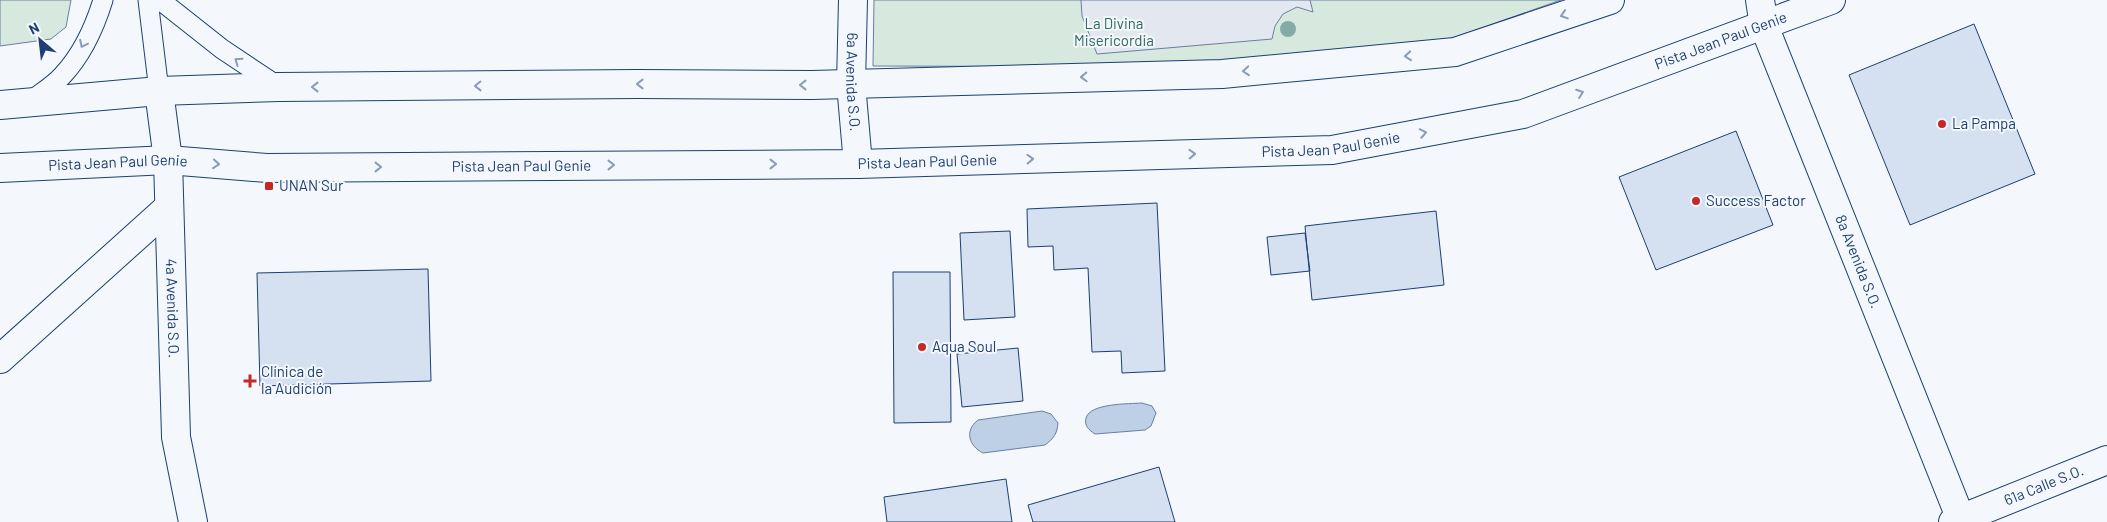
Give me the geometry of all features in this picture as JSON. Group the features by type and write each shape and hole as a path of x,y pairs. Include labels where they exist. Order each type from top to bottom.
{"main road":[{"name":"6a Avenida S.O.","path":"853,0 851,84 858,164"},
{"path":"0,105 159,92 279,87 851,84 1222,74 1455,52 1610,0"},
{"name":"Pista Jean Paul Genie","path":"0,168 168,160 267,168 858,164 1332,150 1523,114 1762,13 1831,0"},
{"name":"8a Avenida S.O.","path":"1762,13 1959,521"},
{"name":"4a Avenida S.O.","path":"159,92 168,160 176,437 193,522"},
{"path":"0,359 169,207"},
{"name":"61a Calle S.O.","path":"1959,521 2107,460"}],"lane":[{"path":"31,101 62,77 78,56 103,0"},
{"path":"148,0 159,92"},
{"path":"160,0 222,49 279,87"}],"green space":[{"path":"0,0 71,0 66,27 51,39 0,46"},
{"name":"La Divina Misericordia","path":"874,0 1561,0 1453,38 1200,67 873,66"}],"shaded area":[{"path":"1081,0 1310,0 1313,12 1297,7 1283,14 1275,26 1272,39 1097,54 1082,16"}],"water":[{"path":"1142,403 1152,406 1156,413 1151,426 1145,430 1095,434 1086,426 1086,418 1095,409 1111,405"},
{"path":"1042,411 1051,414 1058,423 1055,436 1045,445 983,453 974,446 970,438 971,429 978,420"}],"building":[{"name":"La Pampa","path":"1974,24 2035,174 1910,225 1849,75"},
{"name":"Success Factor","path":"1736,131 1773,225 1656,270 1619,177"},
{"path":"1157,203 1165,371 1122,373 1121,351 1092,352 1088,268 1054,270 1053,246 1028,247 1027,209"},
{"path":"1436,211 1444,285 1312,300 1305,226"},
{"path":"1010,231 1015,317 964,320 960,233"},
{"path":"1305,233 1310,271 1271,275 1267,237"},
{"path":"428,269 431,381 260,386 257,273"},
{"name":"Aqua Soul","path":"893,272 950,272 951,422 894,423"},
{"path":"1018,348 1023,401 962,407 957,354"},
{"path":"1159,467 1175,522 1033,522 1028,505"},
{"path":"1006,479 1012,522 887,522 884,497"}],"place":[{"name":"La Pampa","path":"1942,124"},
{"name":"UNAN Sur","path":"269,186"},
{"name":"Success Factor","path":"1696,201"},
{"name":"Aqua Soul","path":"922,347"},
{"name":"Clínica de la Audición","path":"250,381"}]}
